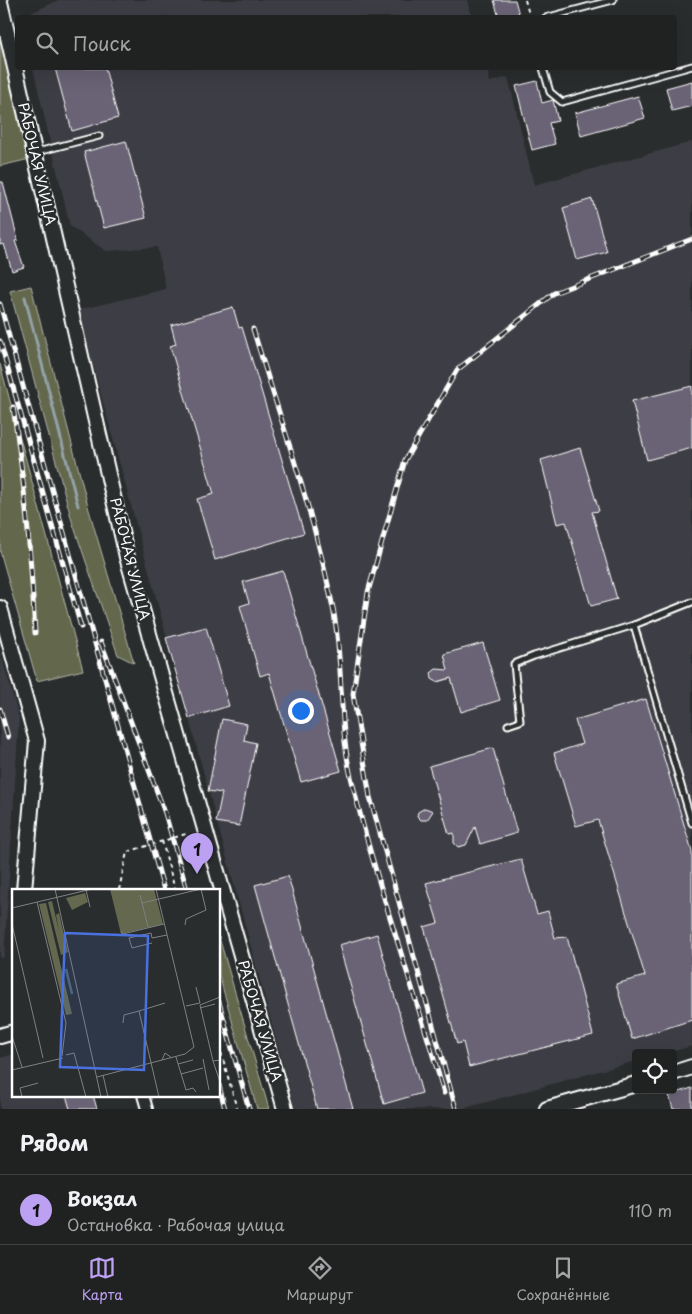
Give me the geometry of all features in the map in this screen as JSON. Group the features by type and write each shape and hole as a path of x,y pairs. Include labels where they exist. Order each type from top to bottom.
{"street":[{"name":"РАБОЧАЯ УЛИЦА","path":"0,2 15,66"},
{"name":"РАБОЧАЯ УЛИЦА","path":"16,70 127,557 285,1109"},
{"path":"0,608 36,741 24,889"},
{"path":"677,1072 692,1067"},
{"path":"547,1109 632,1085"},
{"path":"143,1096 147,1109"}],"lane":[{"path":"556,15 613,0"},
{"path":"544,70 550,92 562,102 692,66"},
{"path":"35,152 99,136"},
{"path":"508,725 520,720 514,664 634,625 692,602"},
{"path":"634,625 692,823"}],"path":[{"path":"525,0 529,15"},
{"path":"119,889 127,852 186,834"},
{"path":"162,841 175,889"},
{"path":"220,1049 237,1109"}],"shaded area":[{"path":"59,0 467,0 471,15 26,15"},
{"path":"33,70 487,70 490,82 508,77 534,185 692,142 692,1046 677,1050 632,1049 632,1062 461,1109 295,1109 78,310 166,289 157,247 106,251 70,226"},
{"path":"0,651 19,718 4,957 0,958"},
{"path":"12,1055 12,1096 67,1096 71,1109 0,1109 0,1058"}],"green space":[{"path":"0,40 30,159 0,166"},
{"path":"31,286 89,510 134,663 118,655 72,521 10,291"},
{"path":"0,364 83,670 37,681 0,551"},
{"path":"220,940 269,1109 257,1109 220,979"}],"building":[{"path":"494,0 515,0 519,15 498,15"},
{"path":"56,70 106,70 118,118 72,131"},
{"path":"537,81 542,103 553,100 558,121 549,123 555,144 532,150 516,86"},
{"path":"692,81 692,106 672,111 666,88"},
{"path":"638,96 645,118 581,136 575,113"},
{"path":"126,141 146,218 104,228 84,152"},
{"path":"0,182 3,182 18,240 15,241 24,267 12,271 4,244 0,245"},
{"path":"592,199 607,252 577,260 563,208"},
{"path":"233,307 239,328 242,327 304,533 215,560 197,499 214,494 170,346 176,344 171,325"},
{"path":"692,386 692,448 647,460 632,401"},
{"path":"580,448 599,511 592,512 617,599 591,606 566,522 557,524 541,460"},
{"path":"283,571 341,771 301,782 269,673 260,676 240,606 249,603 243,582"},
{"path":"206,627 229,706 189,718 166,638"},
{"path":"483,643 500,700 461,712 451,678 437,682 432,679 431,673 436,669 448,670 444,654"},
{"path":"646,699 692,851 692,1020 632,1039 616,984 645,976 598,820 576,826 554,753 582,744 575,720"},
{"path":"222,719 247,724 244,740 256,743 239,826 216,822 222,793 208,791"},
{"path":"493,748 517,833 480,844 475,827 466,845 458,847 454,843 454,833 449,834 429,766"},
{"path":"425,808 433,811 427,820 421,820 417,816 418,812"},
{"path":"521,859 537,914 548,911 555,938 567,937 593,1035 469,1067 463,1042 457,1044 424,927 438,923 426,883"},
{"path":"288,876 353,1109 317,1109 255,885"},
{"path":"377,934 422,1093 384,1104 339,945"},
{"path":"692,1088 692,1109 673,1109 669,1095"},
{"path":"66,1096 93,1096 97,1109 70,1109"}],"waterway":[{"path":"25,297 78,506"}],"railway":[{"path":"456,1109 370,797 353,694 368,592 405,460 457,370 554,293 692,239"},
{"path":"0,304 164,889"},
{"path":"253,329 307,502 333,608 339,650 344,735 351,777 372,857 444,1093"},
{"path":"0,341 81,627"},
{"path":"13,407 27,520 35,633"},
{"path":"101,642 165,813 187,889"},
{"path":"0,709 8,737"},
{"path":"220,1006 249,1109"},
{"path":"220,1089 225,1109"}],"place":[{"name":"Вокзал","path":"197,874"}]}
